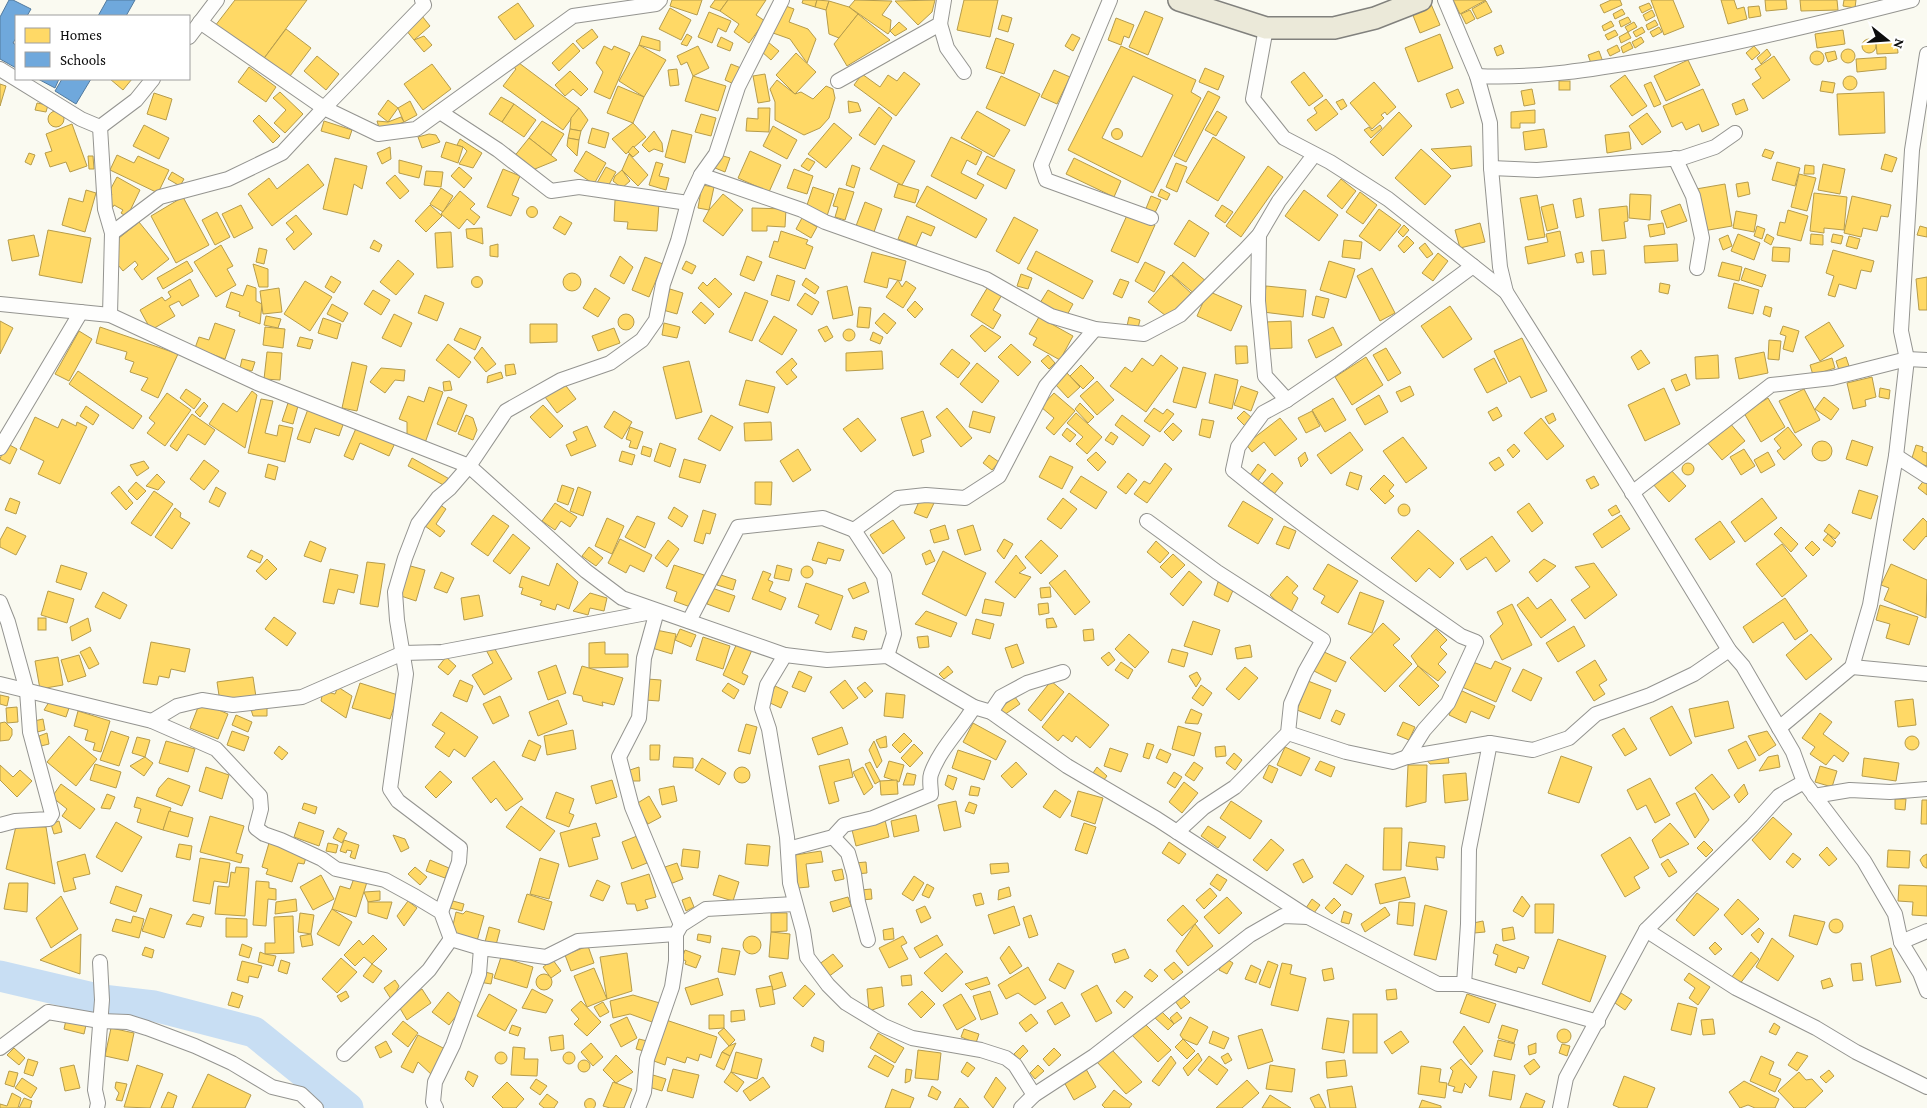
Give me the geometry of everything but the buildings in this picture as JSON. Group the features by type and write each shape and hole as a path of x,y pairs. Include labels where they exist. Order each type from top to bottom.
{"main road":[{"path":"1179,0 1219,7 1266,28 1334,28 1375,18 1421,0"}],"street":[{"path":"190,35 217,0"},
{"path":"112,233 160,197 228,179 282,154 424,5 422,0"},
{"path":"200,22 324,108 378,134 416,129 572,16 656,4 660,0"},
{"path":"441,912 459,862 460,848 398,801 390,789 406,674 397,620 395,592 405,558 418,524 438,498 450,488 469,466 506,411 561,380 610,362 642,340 656,320 663,284 678,241 688,203 701,175 716,154 738,88 782,0"},
{"path":"944,0 940,24 947,48 964,72"},
{"path":"1110,0 1041,165 1046,180 1151,218"},
{"path":"1444,0 1477,76 1490,123 1491,168 1500,267 1506,292 1729,650 1743,666 1793,752 1804,782 1864,861 1895,914 1901,942 1920,973 1927,991"},
{"path":"1477,76 1510,78 1593,70 1751,40 1912,0"},
{"path":"838,81 940,24"},
{"path":"1266,28 1253,99 1284,138 1330,162 1388,199 1506,292"},
{"path":"1779,728 1852,666 1870,605 1896,456 1907,359 1901,331 1910,179 1912,150 1927,54"},
{"path":"0,69 15,78"},
{"path":"17,80 57,105 100,127"},
{"path":"100,127 136,100 153,80"},
{"path":"440,112 498,150 551,191 579,187 688,203"},
{"path":"100,127 105,209 112,233 110,315"},
{"path":"1491,168 1537,170 1675,158 1715,147 1735,134"},
{"path":"701,175 786,204 825,222 986,279 1051,316 1095,329 1144,334 1180,315 1259,235 1279,201 1314,155"},
{"path":"1675,158 1693,196 1702,238 1697,268"},
{"path":"1259,235 1258,301 1265,376 1287,400"},
{"path":"1407,757 1424,730 1448,703 1476,642 1461,636 1366,570 1282,510 1232,470 1238,447 1263,413 1287,400 1340,364 1473,266"},
{"path":"0,304 110,315 258,383 469,466 586,571 622,598 785,654 827,660 887,656 974,707 991,712 1067,766 1177,832 1308,917 1438,984 1464,984 1598,1022"},
{"path":"0,448 82,312"},
{"path":"854,530 898,498 926,495 965,498 999,476 1046,386 1095,329"},
{"path":"1632,493 1771,386 1832,378 1907,359 1927,360"},
{"path":"1896,456 1927,476"},
{"path":"690,621 738,527 823,518 854,530 884,576 894,634 887,656"},
{"path":"1147,521 1217,572 1323,640 1291,704 1288,733 1235,787 1203,808 1177,832"},
{"path":"0,602 8,622 27,692 30,732 52,814 50,820 15,821 0,825"},
{"path":"152,721 176,706 202,700 233,704 302,697 403,653 442,652 658,611"},
{"path":"638,1108 644,1092 647,1059 672,987 678,930 632,808 618,757 639,718 644,658 658,611"},
{"path":"1288,733 1346,752 1393,762 1407,757 1490,743 1533,750 1569,738 1596,714 1650,695 1685,678 1729,650"},
{"path":"785,654 767,685 762,708 769,729 788,849 790,883 794,904 803,931 807,957 828,985 846,1003 884,1026 912,1038 981,1050 1006,1058 1015,1065 1034,1096"},
{"path":"1852,666 1927,674"},
{"path":"991,712 1001,697 1027,683 1063,672"},
{"path":"0,684 152,721 216,749 260,796 261,810 256,828 264,834 322,859 336,869 385,880 441,912 451,939"},
{"path":"788,849 833,837 844,825 873,818 931,794 931,776 943,750 963,725 974,707"},
{"path":"1464,984 1468,924 1469,849 1490,743"},
{"path":"1560,1108 1566,1078 1598,1022 1646,930 1752,826 1779,796 1804,782"},
{"path":"1814,796 1850,790 1890,792 1927,789"},
{"path":"833,837 848,853 868,940"},
{"path":"451,939 481,948 546,958 578,941 678,930 706,909 794,904"},
{"path":"1021,1108 1034,1096 1094,1056 1250,935 1283,916 1308,917"},
{"path":"1646,930 1736,988 1816,1028 1856,1052 1927,1086"},
{"path":"1901,942 1927,931"},
{"path":"344,1054 429,970 451,939"},
{"path":"436,1108 433,1102 435,1082 453,1045 479,974 481,948"},
{"path":"97,1108 98,1103 95,1090 102,1000 100,962"},
{"path":"0,1048 48,1012 100,1022 128,1022 195,1046 232,1063 272,1087 301,1094 316,1108"}],"waterway":[{"path":"0,976 102,1000 154,1006 254,1032 348,1108"}]}
